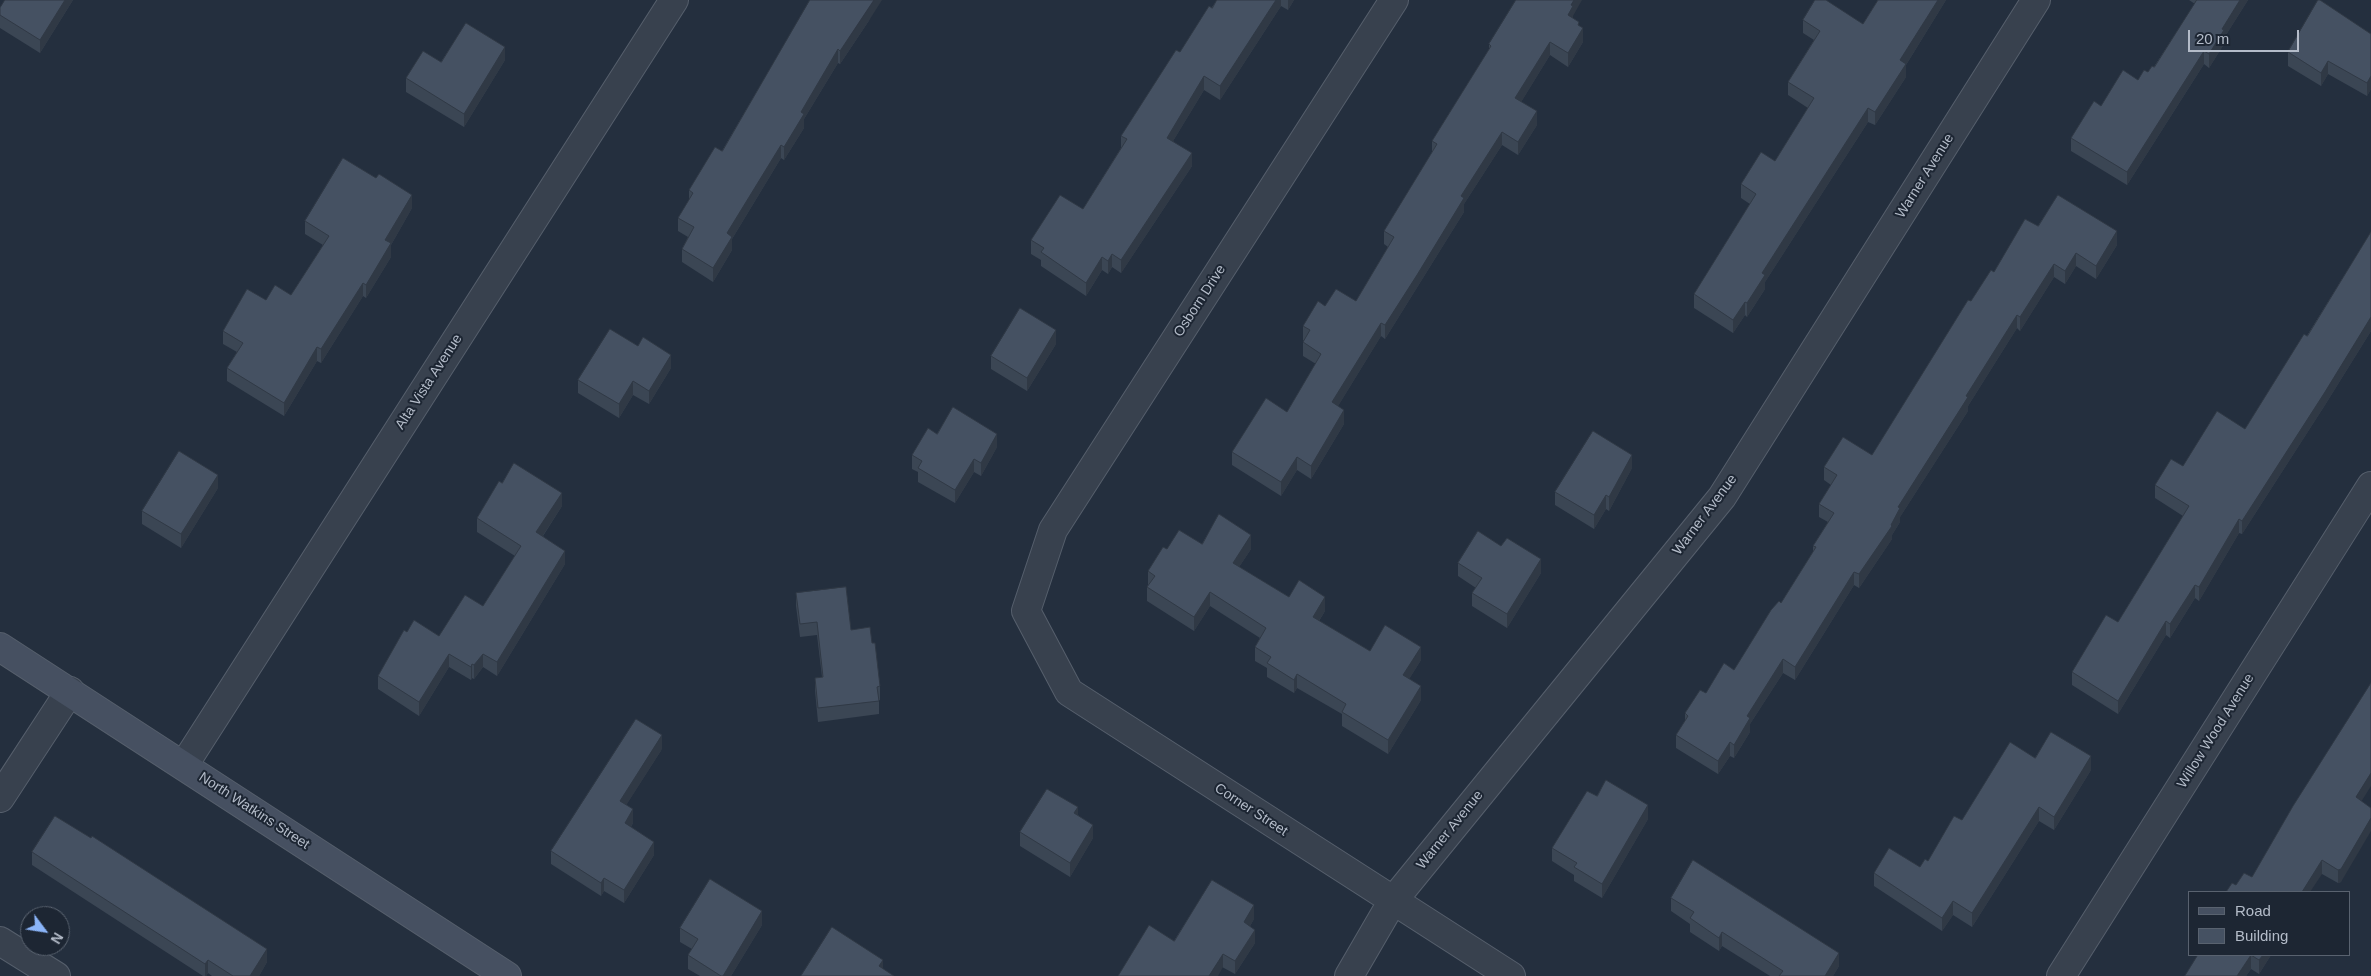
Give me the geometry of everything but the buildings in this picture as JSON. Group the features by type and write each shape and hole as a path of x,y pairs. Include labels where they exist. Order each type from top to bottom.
{"main road":[{"name":"North Watkins Street","path":"0,647 507,976"}],"street":[{"name":"Alta Vista Avenue","path":"184,765 674,0"},
{"name":"Osborn Drive","path":"1026,611 1053,530 1394,0"},
{"name":"Warner Avenue","path":"1349,976 1392,902 1722,497 2036,0"},
{"name":"Willow Wood Avenue","path":"2061,976 2371,486"},
{"name":"Corner Street","path":"1026,611 1069,692 1392,902 1511,976"},
{"path":"0,798 70,691"},
{"path":"0,941 56,976"}]}
